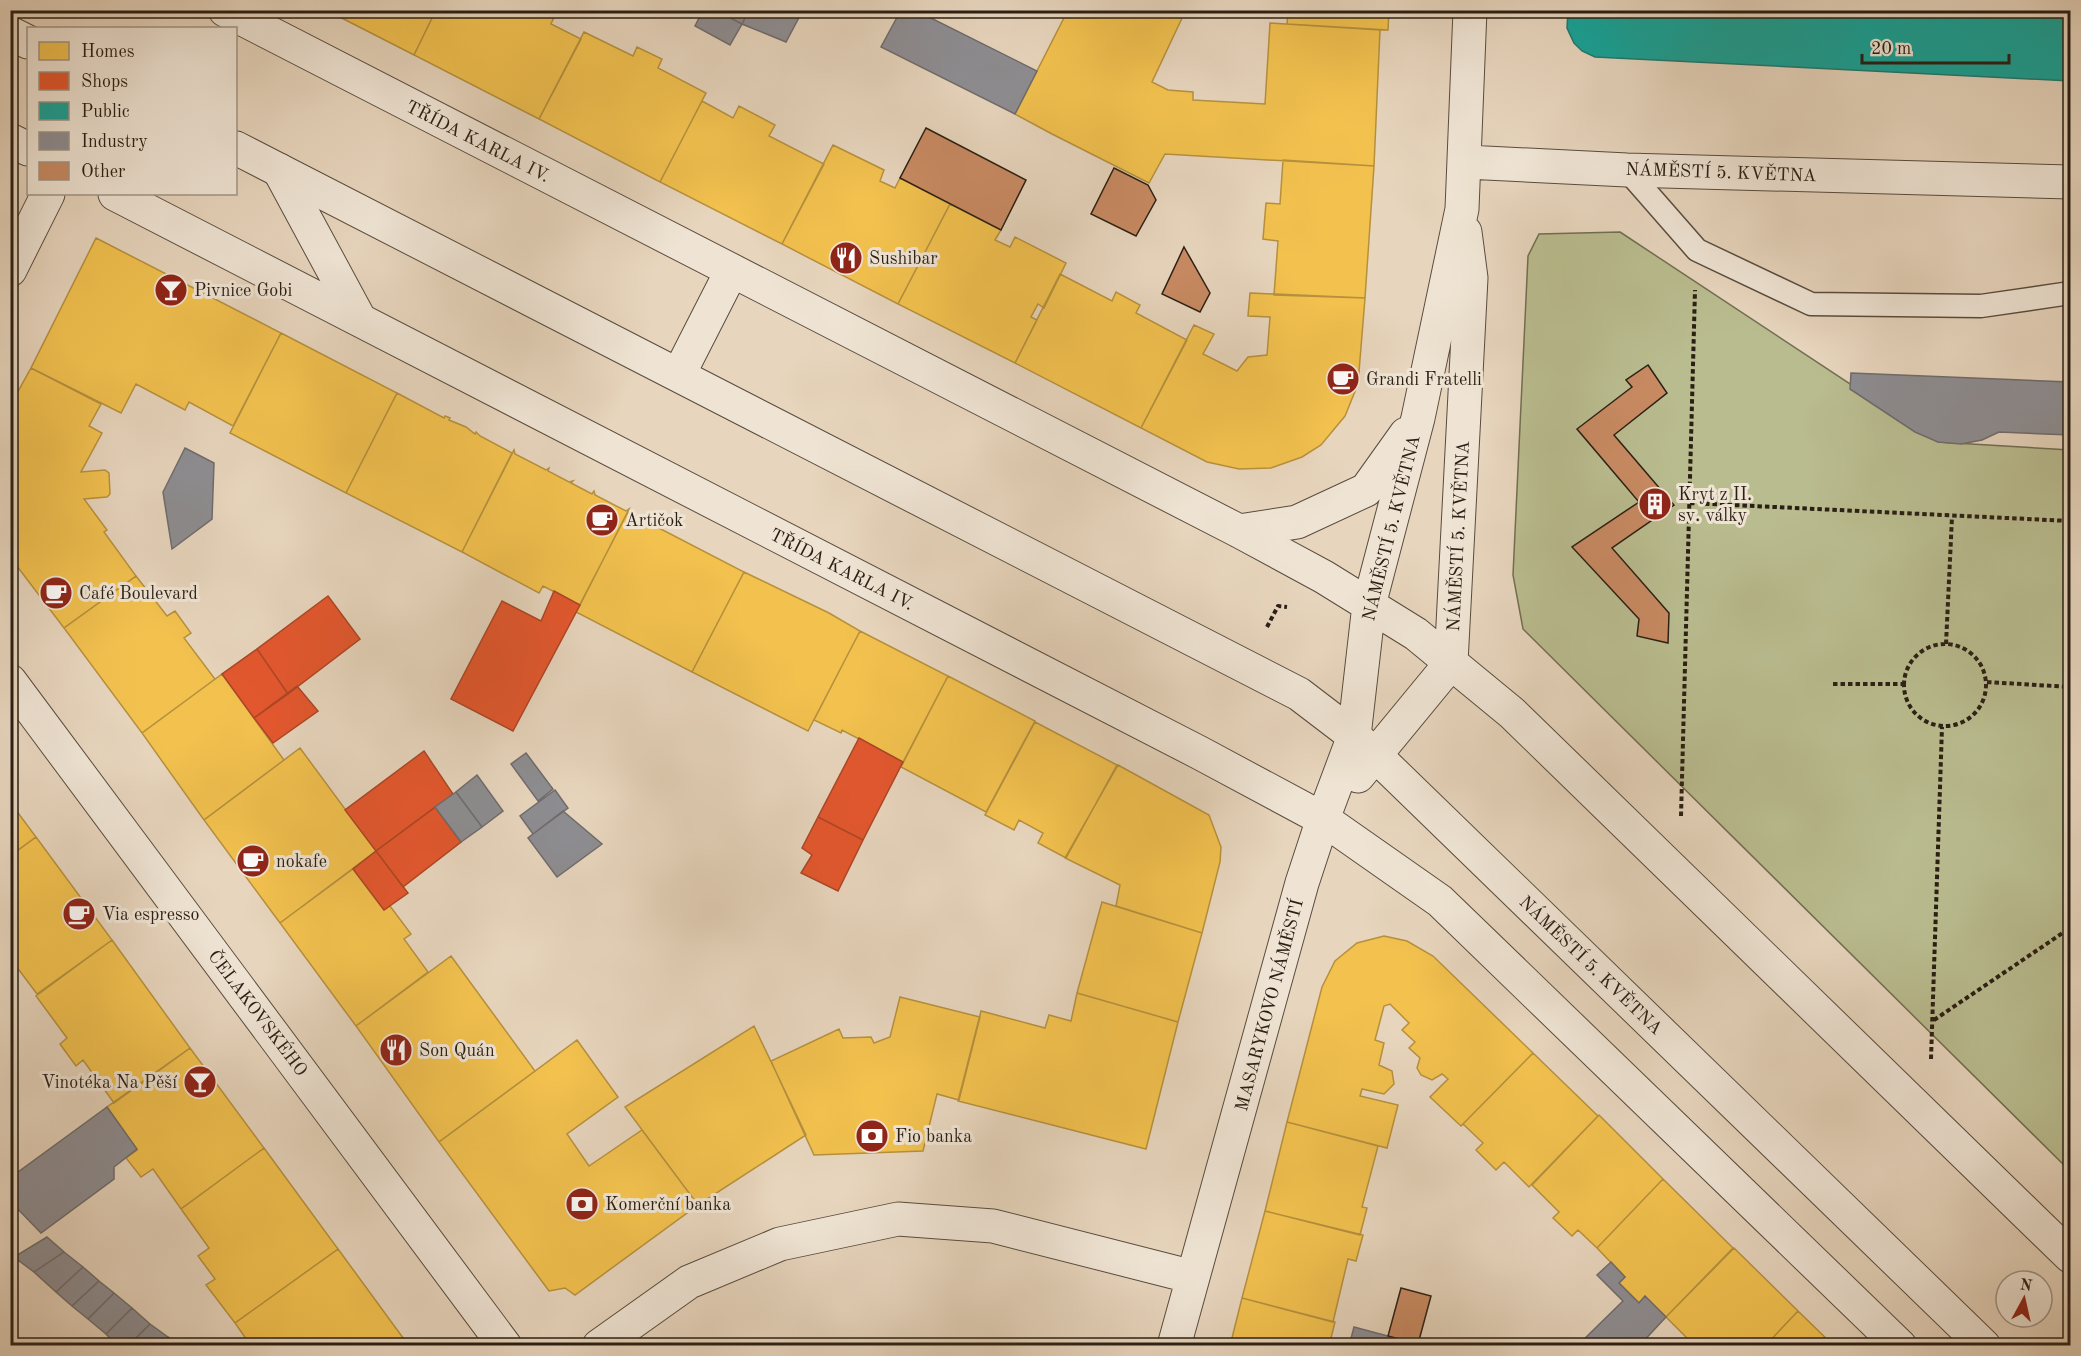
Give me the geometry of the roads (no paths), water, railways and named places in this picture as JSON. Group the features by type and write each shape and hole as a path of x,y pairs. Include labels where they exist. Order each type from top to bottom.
{"street":[{"name":"TŘÍDA KARLA IV.","path":"225,10 1239,531 1416,634"},
{"path":"1466,162 1470,10"},
{"path":"10,33 27,42"},
{"path":"10,140 27,148"},
{"path":"237,149 1247,666 1299,694 1365,746 1451,663"},
{"name":"NÁMĚSTÍ 5. KVĚTNA","path":"1984,1346 1365,746 1369,605 1418,418 1462,209 1466,162 1627,170 2070,182"},
{"path":"279,170 360,320"},
{"path":"10,270 48,195"},
{"name":"TŘÍDA KARLA IV.","path":"117,195 1323,819"},
{"name":"NÁMĚSTÍ 5. KVĚTNA","path":"1451,663 1471,278 1462,209"},
{"path":"679,374 731,272"},
{"name":"NÁMĚSTÍ 5. KVĚTNA","path":"1239,531 1297,522 1366,490 1418,418"},
{"name":"NÁMĚSTÍ 5. KVĚTNA","path":"1416,634 1512,713 2070,1256"},
{"name":"ČELAKOVSKÉHO","path":"10,681 505,1346"},
{"name":"MASARYKOVO NÁMĚSTÍ","path":"1174,1346 1323,819 1365,746"},
{"path":"1323,819 1440,901 1900,1346"},
{"path":"599,1346 689,1282 780,1244 898,1218 993,1226 1193,1277"}],"lane":[{"path":"1627,170 1696,250 1811,304 1981,306 2070,293"}],"place":[{"name":"Sushibar","path":"846,258"},
{"name":"Pivnice Gobi","path":"171,290"},
{"name":"Grandi Fratelli","path":"1343,379"},
{"name":"Kryt z II. sv. války","path":"1655,504"},
{"name":"Artičok","path":"602,520"},
{"name":"Café Boulevard","path":"56,593"},
{"name":"nokafe","path":"253,861"},
{"name":"Via espresso","path":"79,914"},
{"name":"Son Quán","path":"396,1050"},
{"name":"Vinotéka Na Pěší","path":"200,1082"},
{"name":"Fio banka","path":"872,1136"},
{"name":"Komerční banka","path":"582,1204"}]}
